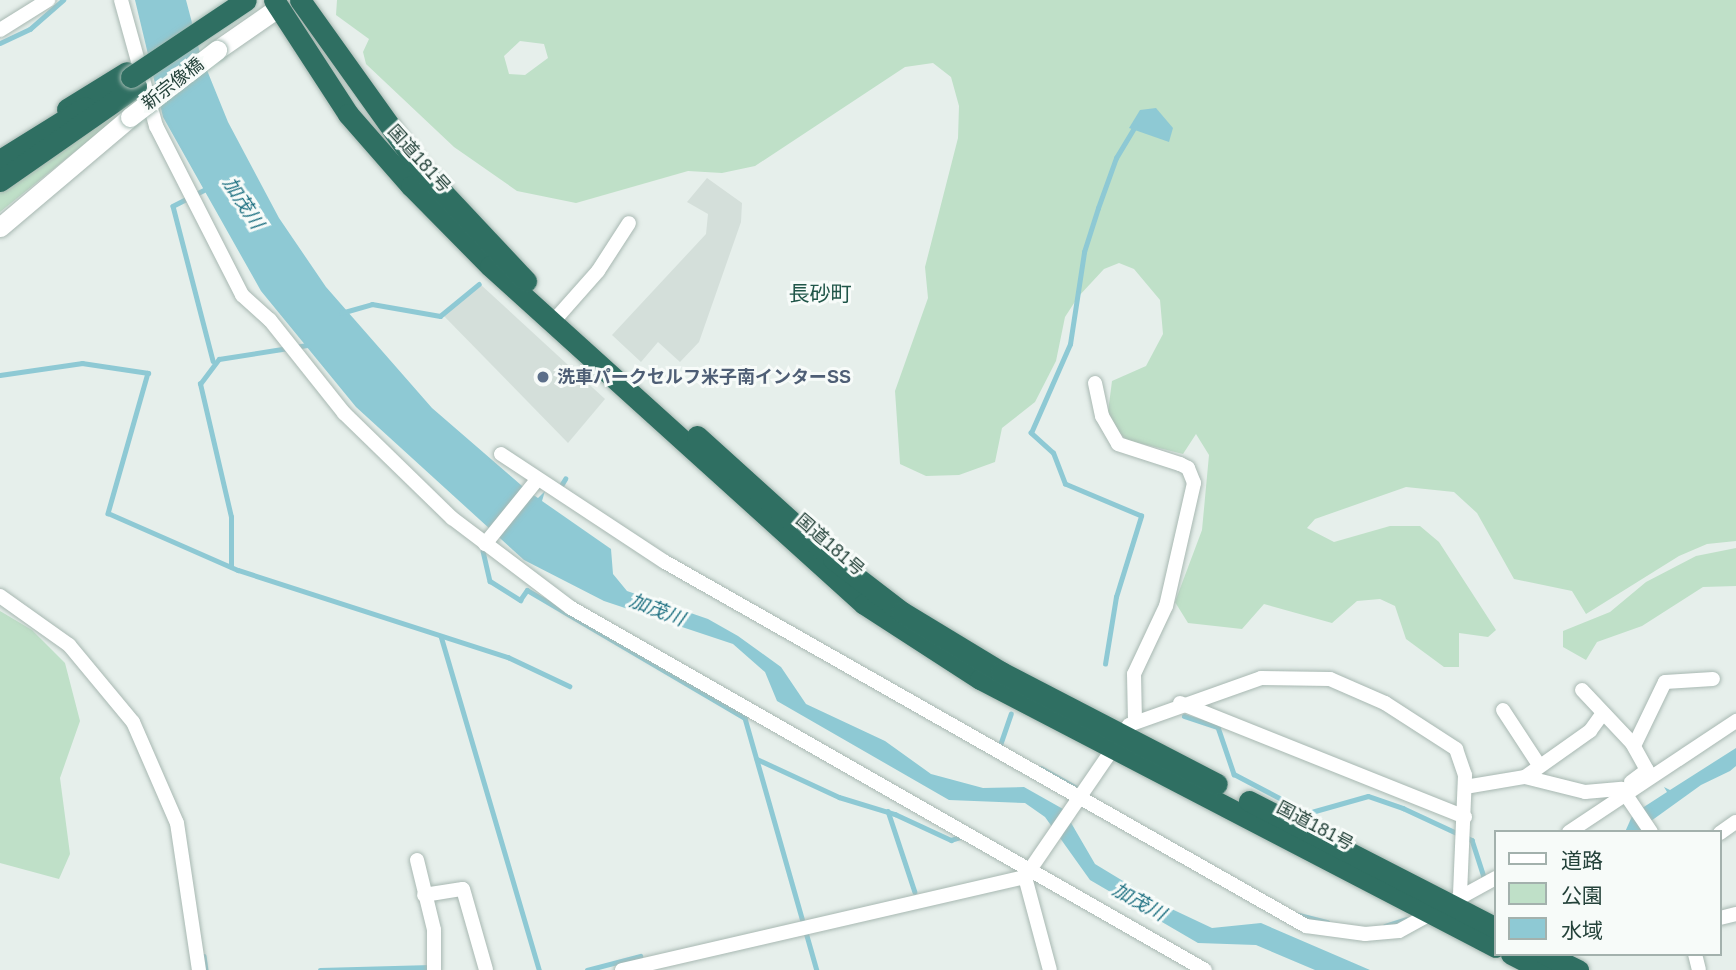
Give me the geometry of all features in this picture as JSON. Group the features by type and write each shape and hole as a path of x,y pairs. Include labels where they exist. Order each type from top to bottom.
{"highway":[{"name":"国道181号","path":"300,0 420,168 556,318"},
{"name":"国道181号","path":"280,2 348,114 411,186 864,604 980,679 1123,733 1446,905 1494,927"},
{"path":"0,181 131,78 233,4"},
{"path":"0,151 131,78"},
{"path":"0,160 131,78"},
{"name":"国道181号","path":"1446,905 1494,945"},
{"path":"1527,960 1578,970"}],"street":[{"path":"0,30 48,0"},
{"path":"121,0 156,126 242,295 381,451 571,608 1205,970"},
{"name":"新宗像橋","path":"0,227 130,117 280,2"},
{"path":"556,318 598,271 629,223"},
{"path":"621,970 656,966 1030,870 1080,803 1123,733 1134,674 1166,606 1194,483 1188,468 1118,444 1102,416 1095,383"},
{"path":"501,454 532,486 1080,803 1306,926 1381,933 1416,926 1446,905 1494,879"},
{"path":"488,541 532,486"},
{"path":"0,596 69,645 133,722 177,823 199,970"},
{"path":"1123,733 1180,703 1261,678 1330,678 1445,739 1460,755 1465,787 1465,817 1446,905"},
{"path":"1634,746 1665,682 1713,679"},
{"path":"1581,690 1634,746 1647,770 1626,795"},
{"path":"1180,703 1465,817"},
{"path":"1503,710 1539,765"},
{"path":"1525,776 1590,731 1604,713"},
{"path":"1572,830 1736,720"},
{"path":"1465,787 1525,776 1585,792 1626,795"},
{"path":"1626,795 1650,830"},
{"path":"417,860 433,930 434,970"},
{"path":"1030,870 1050,970"},
{"path":"424,895 463,889 486,970"}],"shaded area":[{"path":"707,178 742,203 741,222 699,342 680,362 658,342 641,362 612,335 706,234 708,214 687,202"},
{"name":"洗車パークセルフ米子南インターSS","path":"480,284 605,399 568,443 442,314"}],"green space":[{"path":"337,0 1736,0 1736,541 1707,544 1679,556 1586,614 1572,591 1514,579 1477,513 1454,492 1406,487 1315,519 1307,528 1334,542 1390,526 1420,526 1439,542 1496,630 1488,637 1459,633 1459,667 1444,667 1406,639 1395,606 1380,599 1357,601 1332,623 1264,604 1242,629 1188,623 1175,602 1202,530 1209,455 1196,434 1183,454 1127,440 1112,426 1108,412 1112,381 1146,366 1163,334 1160,300 1134,269 1119,263 1104,269 1078,297 1065,317 1056,361 1035,402 1002,428 995,462 959,475 926,476 900,464 895,391 928,298 925,267 958,138 959,106 951,77 933,63 905,67 755,166 722,173 688,171 576,203 517,191 454,147 366,64 363,52 369,39 336,15","holes":["520,41 544,44 548,58 525,75 509,74 504,56"]},
{"path":"143,89 144,96 0,212 0,191"},
{"path":"1736,548 1736,586 1703,587 1642,626 1597,642 1586,660 1563,647 1563,631 1610,612 1646,582 1696,556"},
{"path":"0,611 32,630 65,663 80,721 60,778 70,854 59,879 0,863"}],"water":[{"name":"加茂川","path":"135,0 186,0 200,53 228,122 279,218 326,287 432,408 529,492 538,498 545,491 542,501 611,549 613,574 627,591 708,619 738,636 781,667 806,704 885,741 931,774 983,788 1024,787 1063,809 1095,864 1161,904 1212,928 1261,923 1370,970 1315,970 1256,945 1198,943 1090,880 1045,817 1025,803 949,800 777,701 765,672 733,644 604,601 524,560 356,407 261,291 163,117"},
{"path":"1156,108 1173,128 1169,142 1129,128 1140,110"},
{"path":"1736,748 1736,766 1730,771 1701,785 1651,821 1646,830 1626,830 1633,814 1667,792 1664,787 1670,790"}],"waterway":[{"path":"0,43 30,29 63,0"},
{"path":"1105,664 1116,597 1141,516 1065,484 1053,453 1031,433 1070,344 1084,252 1098,208 1116,158 1135,126"},
{"path":"207,189 173,206 213,361"},
{"path":"341,313 372,304 440,316 479,284"},
{"path":"231,567 231,517 200,384 219,359 307,345"},
{"path":"0,375 82,363 148,373 108,513 238,570 508,657 569,686"},
{"path":"559,489 565,479"},
{"path":"483,551 490,581 520,600 527,590 745,718 817,970"},
{"path":"441,636 539,970"},
{"path":"999,748 1011,714"},
{"path":"1184,716 1218,727 1234,774 1308,813 1368,796 1403,808 1472,840 1484,877"},
{"path":"757,759 839,797 895,814 951,840 960,837"},
{"path":"1041,768 1082,791"},
{"path":"888,811 915,892"},
{"path":"1299,915 1327,922"},
{"path":"1385,926 1406,919"},
{"path":"204,956 206,970"},
{"path":"587,970 640,956"},
{"path":"320,970 431,967"}],"place":[{"name":"洗車パークセルフ米子南インターSS","path":"543,377"}],"district":[{"name":"長砂町","path":"820,294"}]}
